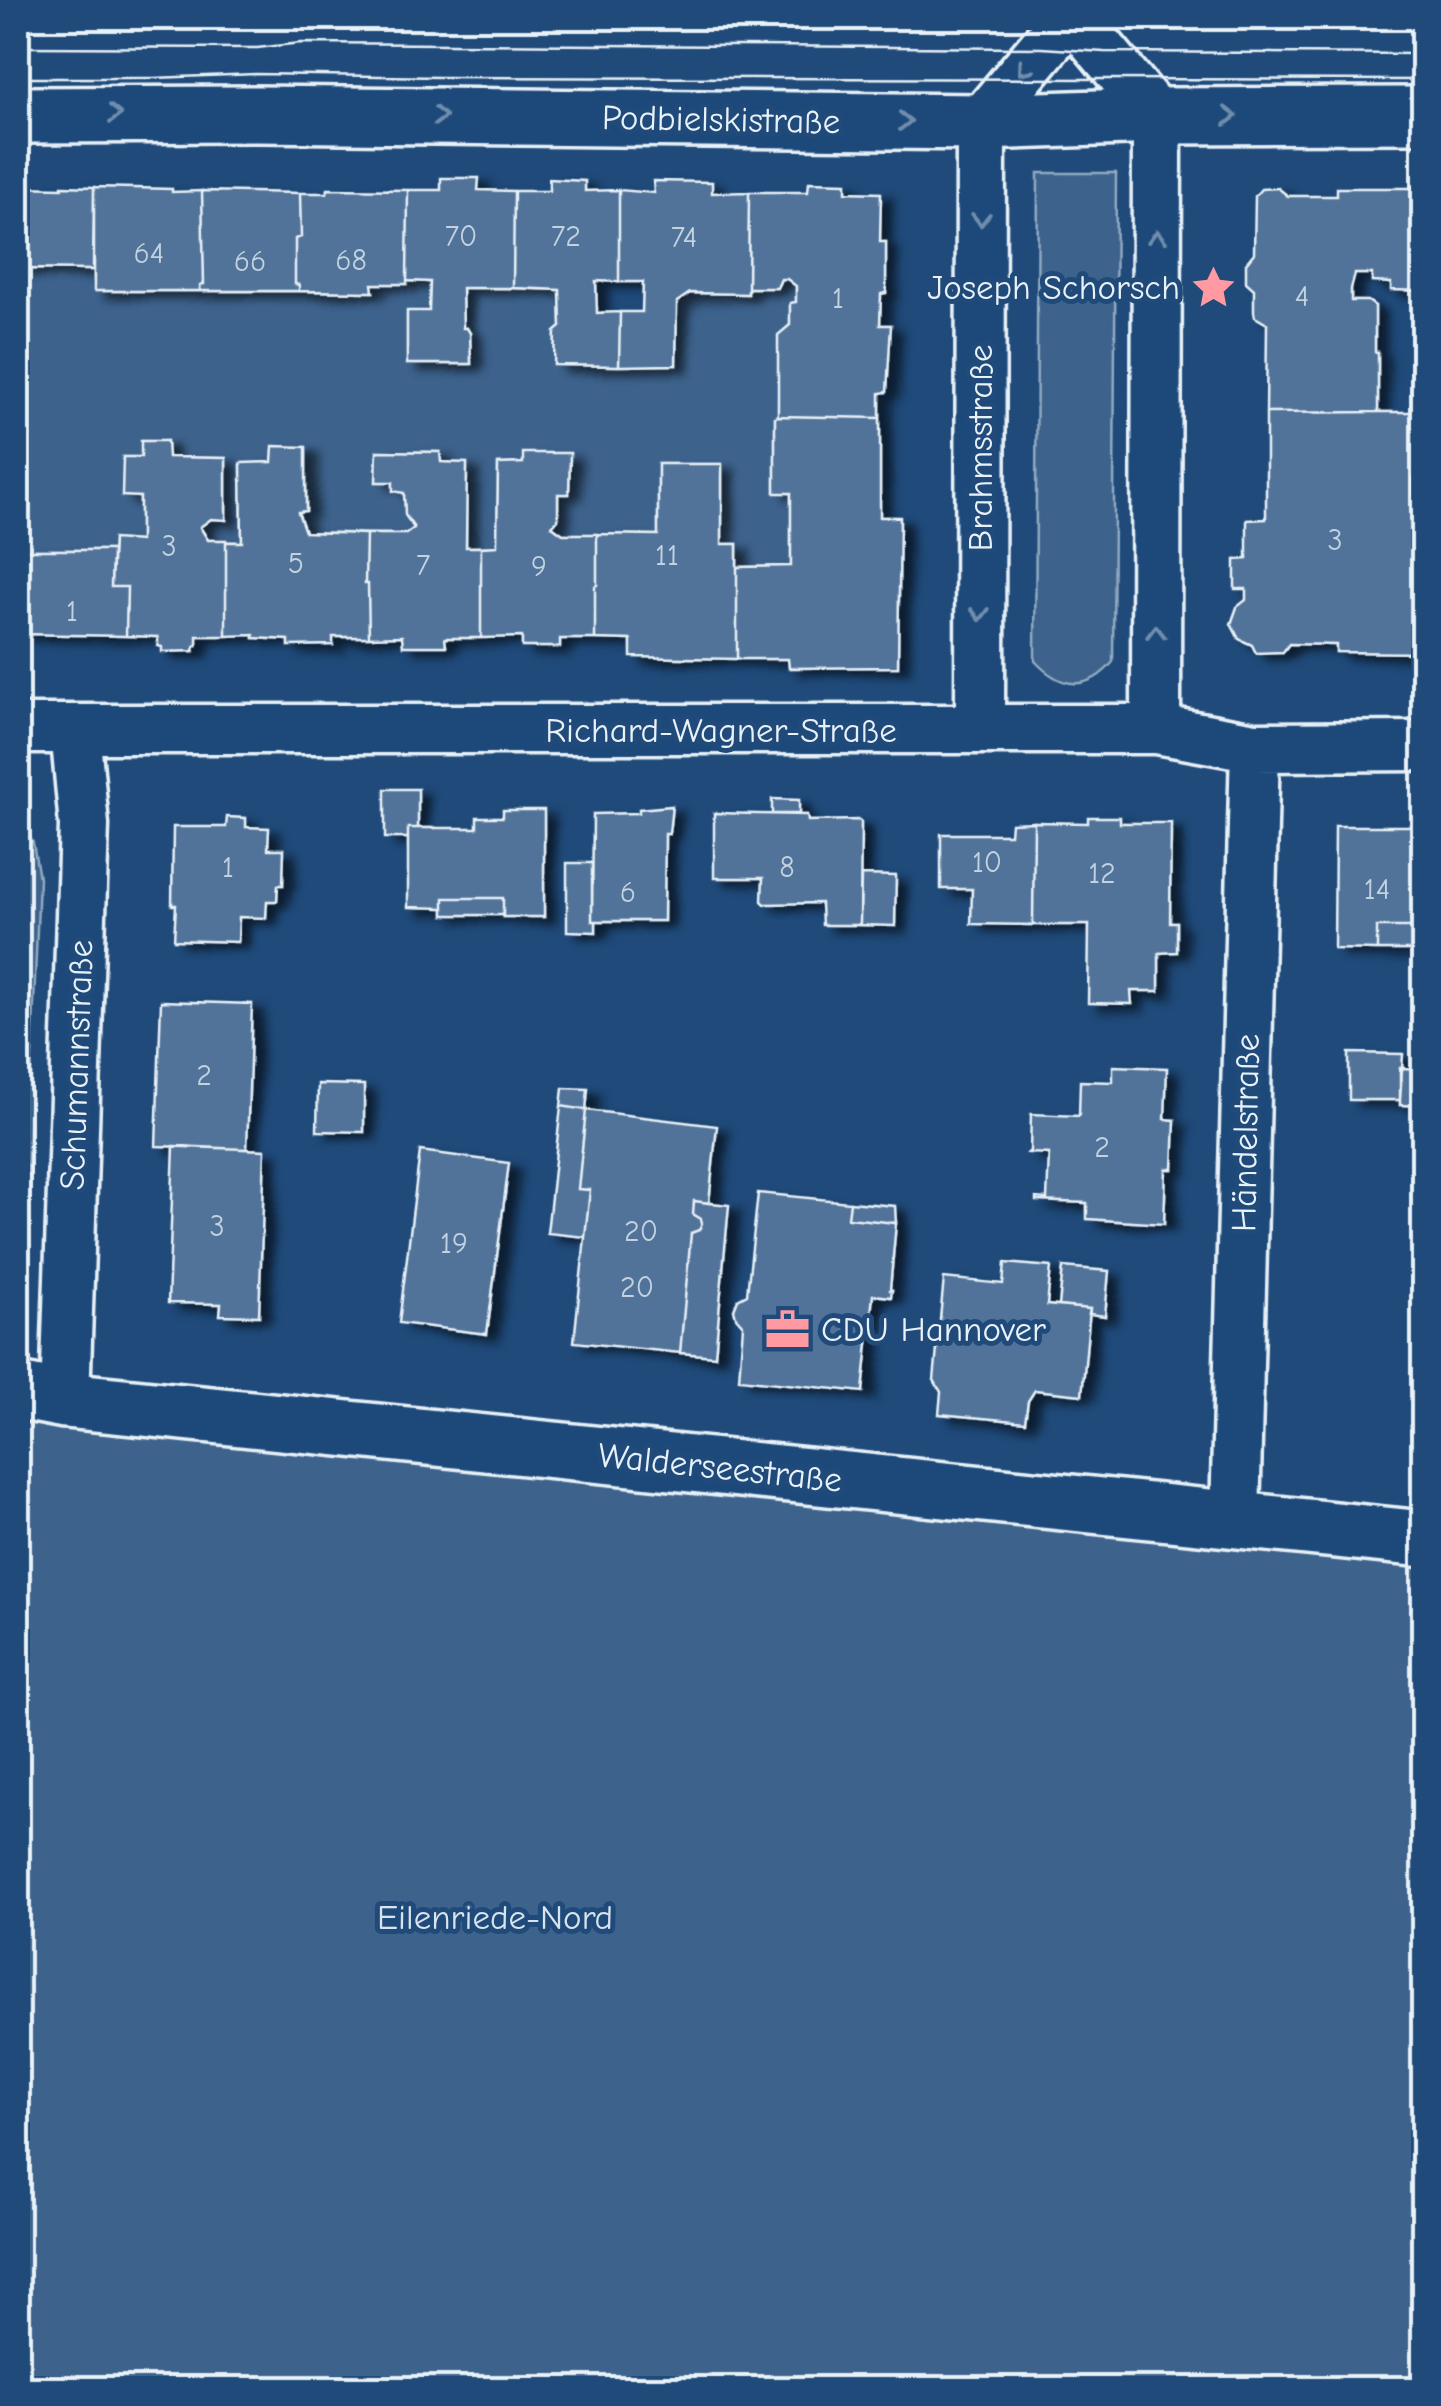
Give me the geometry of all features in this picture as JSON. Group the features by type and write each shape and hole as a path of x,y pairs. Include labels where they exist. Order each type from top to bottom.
{"main road":[{"name":"Podbielskistraße","path":"18,115 981,122 1157,116 1424,115"},
{"name":"Walderseestraße","path":"41,1396 1424,1538"}],"street":[{"path":"981,122 1072,18 1157,116 1156,729"},
{"name":"Brahmsstraße","path":"980,729 981,122"},
{"name":"Richard-Wagner-Straße","path":"18,729 1156,729 1254,748 1424,746"},
{"name":"Schumannstraße","path":"41,1396 84,825 74,730"},
{"name":"Händelstraße","path":"1235,1518 1254,748"}],"green space":[{"path":"1038,173 1116,173 1113,662 1094,678 1074,683 1055,677 1035,661"},
{"path":"18,269 93,270 95,291 372,292 372,284 430,282 429,311 407,312 407,364 471,364 470,333 463,328 462,288 560,290 561,327 555,332 554,364 690,293 747,294 748,288 777,288 781,279 787,279 796,286 796,302 790,303 790,325 779,335 775,492 791,493 791,566 737,567 737,544 722,544 721,464 658,464 658,535 563,534 552,526 558,519 558,494 569,493 570,454 498,464 497,546 466,547 439,452 377,451 376,482 393,482 404,493 414,528 406,534 305,532 298,512 306,510 272,462 241,464 242,542 208,540 200,527 211,519 226,519 226,458 168,457 167,441 142,441 141,457 123,457 140,497 140,541 113,539 112,550 18,550"},
{"path":"18,815 33,843 39,878 18,1336"},
{"name":"Eilenriede-Nord","path":"18,1392 1423,1539 1423,2388 18,2388"}],"building":[{"path":"441,178 479,178 478,190 514,191 513,288 462,288 463,328 470,333 471,364 407,364 407,311 429,311 430,282 407,281 408,190 441,190"},
{"path":"549,179 585,181 585,191 619,190 619,282 596,281 597,313 620,312 619,366 554,365 555,332 561,327 560,290 513,288 514,191 549,191"},
{"path":"653,181 712,182 712,193 749,192 748,294 690,293 677,302 676,365 619,366 620,312 642,312 643,282 619,282 619,190 654,193"},
{"path":"809,182 846,183 846,192 881,193 880,242 886,242 886,293 881,294 880,325 891,325 887,392 880,393 880,418 778,416 778,335 790,325 790,303 796,302 796,286 781,279 777,288 748,288 749,192 808,192"},
{"path":"18,187 94,187 93,270 18,269"},
{"path":"94,187 202,191 204,284 200,291 94,291"},
{"path":"1278,188 1288,196 1337,196 1337,188 1424,188 1424,291 1391,290 1391,283 1372,282 1372,274 1355,274 1351,289 1351,301 1368,301 1375,306 1378,412 1266,413 1267,324 1255,317 1254,289 1246,282 1246,263 1254,253 1255,196 1261,189"},
{"path":"328,189 408,190 407,284 372,284 373,292 299,291 295,284 295,239 301,237 300,193 327,193"},
{"path":"202,191 300,193 301,237 295,239 295,284 299,291 200,291 204,284"},
{"path":"1424,412 1424,478 1413,478 1413,520 1424,520 1424,653 1336,652 1336,645 1289,644 1283,652 1256,653 1252,645 1239,639 1231,624 1237,607 1246,600 1246,589 1235,589 1235,560 1247,559 1247,520 1266,519 1266,413"},
{"path":"778,416 880,418 880,517 900,517 898,667 789,668 788,659 737,659 737,567 791,566 791,493 775,493"},
{"path":"141,441 167,441 168,457 226,458 226,520 211,519 200,527 208,540 226,540 226,636 197,636 194,651 162,652 158,637 126,636 127,587 111,587 113,539 140,541 140,497 122,496 123,457 141,457"},
{"path":"273,446 306,447 306,511 298,512 305,532 366,534 369,637 333,637 333,645 289,646 289,640 226,636 226,542 242,542 241,463 272,462"},
{"path":"377,451 440,452 441,462 467,463 466,547 481,547 481,638 445,638 446,646 403,646 402,636 369,637 366,534 406,534 414,528 405,515 404,493 393,491 393,482 376,482"},
{"path":"523,453 570,453 569,494 558,494 558,519 552,526 563,534 597,534 595,639 560,639 560,647 522,647 522,637 481,638 481,547 497,546 498,464 523,463"},
{"path":"658,464 722,464 722,544 737,544 737,659 631,657 631,640 595,639 597,534 658,535"},
{"path":"18,550 112,550 111,587 127,587 126,636 18,634"},
{"path":"385,789 418,789 418,828 408,828 408,838 385,838"},
{"path":"772,799 799,800 799,814 772,814"},
{"path":"672,806 669,834 665,834 664,921 592,921 593,814 639,813 639,809"},
{"path":"503,810 544,810 544,917 503,917 503,898 444,898 444,908 408,907 408,828 477,828 477,817 503,817"},
{"path":"714,813 807,815 808,821 859,820 860,923 822,925 821,903 765,904 763,878 714,878"},
{"path":"227,817 246,818 246,827 269,828 268,849 284,849 283,885 278,885 277,901 267,901 266,918 239,917 238,942 174,940 173,827 226,827"},
{"path":"1088,817 1120,817 1120,823 1171,823 1170,922 1177,922 1177,952 1159,953 1159,991 1131,991 1132,1004 1088,1003 1089,925 1033,925 1034,822 1088,823"},
{"path":"1034,822 1033,925 971,924 972,889 941,889 941,834 1010,834 1011,823"},
{"path":"1335,826 1420,826 1419,927 1377,927 1377,950 1334,949"},
{"path":"1420,855 1424,855 1424,923 1419,923"},
{"path":"567,863 592,863 592,921 596,921 596,932 567,931"},
{"path":"861,875 896,876 895,926 858,925"},
{"path":"444,898 503,898 503,915 444,915"},
{"path":"1377,927 1419,927 1419,950 1377,950"},
{"path":"161,1001 252,1004 247,1149 156,1146"},
{"path":"1349,1053 1403,1054 1400,1100 1349,1100"},
{"path":"1113,1066 1167,1068 1165,1119 1175,1120 1173,1169 1166,1169 1164,1224 1087,1219 1087,1203 1036,1201 1047,1199 1049,1154 1028,1153 1031,1114 1079,1116 1080,1081 1113,1082"},
{"path":"1400,1068 1424,1069 1424,1106 1400,1105"},
{"path":"318,1084 364,1085 364,1132 317,1131"},
{"path":"563,1088 588,1089 586,1110 561,1106"},
{"path":"561,1106 586,1110 578,1189 590,1190 585,1237 547,1233"},
{"path":"586,1110 717,1126 709,1203 694,1201 693,1214 702,1224 691,1233 680,1353 574,1342 590,1190 578,1189"},
{"path":"174,1146 265,1150 259,1316 220,1315 221,1304 168,1303"},
{"path":"420,1151 509,1163 487,1334 399,1323"},
{"path":"758,1193 850,1202 848,1218 896,1223 891,1297 873,1295 863,1392 739,1379 743,1325 734,1309 738,1299 747,1294"},
{"path":"694,1201 729,1205 715,1356 680,1353 691,1233 702,1224 693,1214"},
{"path":"850,1202 895,1206 896,1223 848,1218"},
{"path":"1005,1263 1051,1267 1047,1305 1090,1309 1082,1395 1035,1390 1028,1401 1025,1422 939,1414 941,1392 934,1380 944,1278 1003,1284"},
{"path":"1063,1267 1109,1271 1105,1316 1089,1314 1090,1309 1059,1306"}],"tram line":[{"path":"18,47 257,48 301,43 1424,54"},
{"path":"18,78 256,74 1424,80"}],"place":[{"name":"Joseph Schorsch","path":"1213,287"},
{"name":"CDU Hannover","path":"788,1329"}]}
